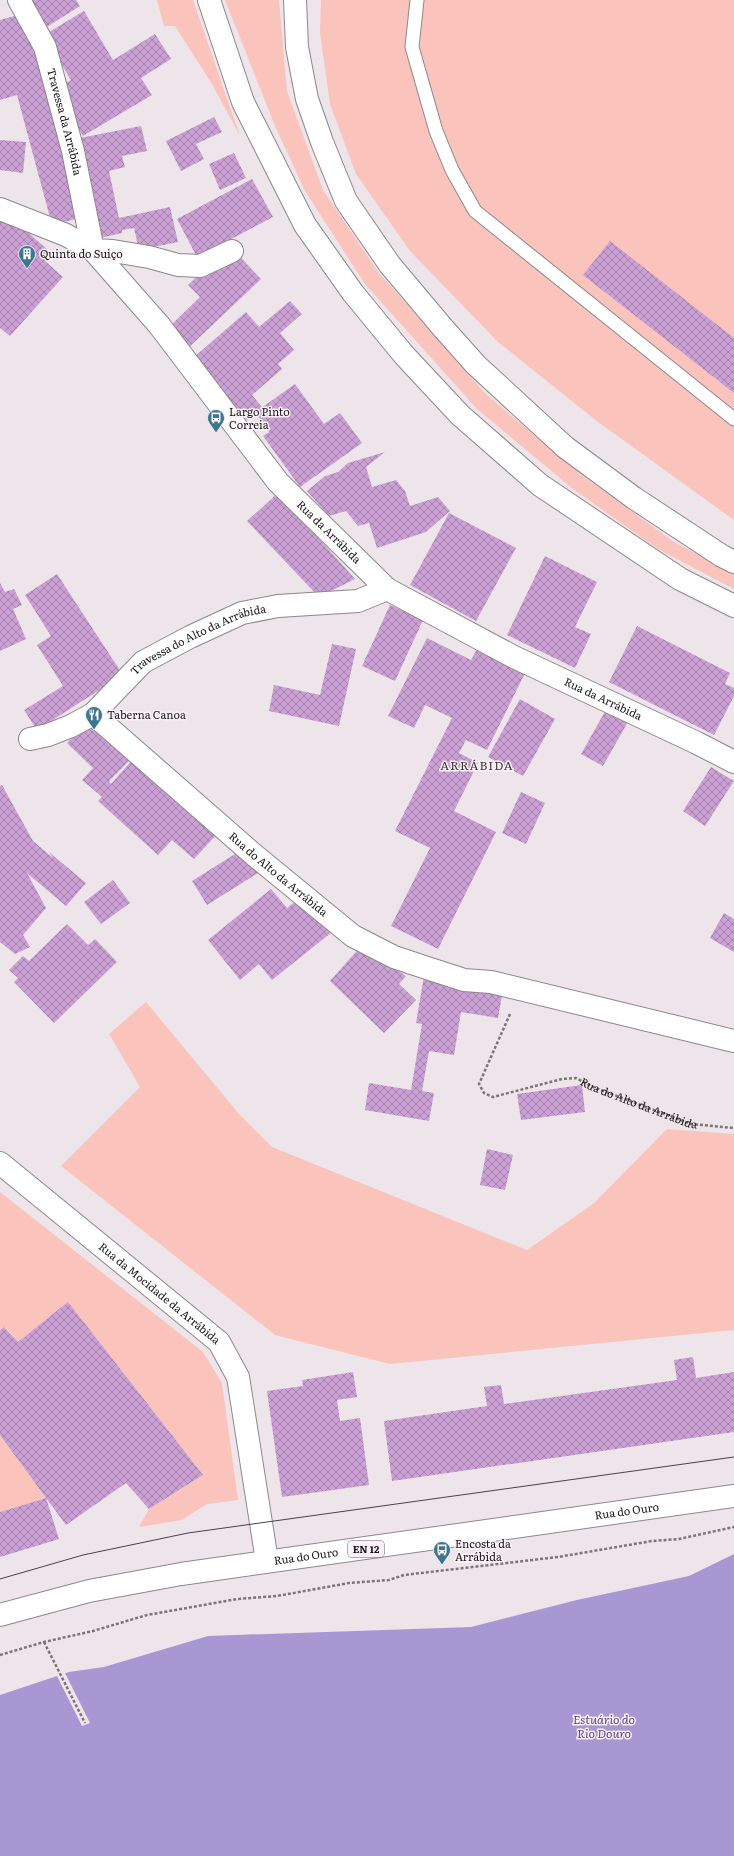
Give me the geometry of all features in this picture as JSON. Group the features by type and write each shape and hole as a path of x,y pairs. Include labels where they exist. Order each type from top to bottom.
{"main road":[{"name":"Travessa da Arrábida","path":"18,0 45,47 73,151 93,250"},
{"path":"209,0 244,102 305,225 353,293 404,354 460,415 540,485 680,579 734,606"},
{"path":"295,0 297,47 307,99 322,142 346,201 390,265 476,365 565,447 634,498 722,556 734,562"},
{"name":"Rua da Arrábida","path":"0,209 66,234 93,250 159,325 278,482 387,588 514,657 697,743 734,762"},
{"path":"93,250 113,251 149,257 178,265 200,266 232,251"},
{"name":"Travessa do Alto da Arrábida","path":"30,739 48,735 71,726 93,714 144,662 190,637 242,613 278,606 358,601 387,588"},
{"name":"Rua do Alto da Arrábida","path":"93,714 253,854 353,936 394,957 464,980 491,982 734,1041"},
{"name":"Rua da Mocidade da Arrábida","path":"0,1163 219,1342 238,1377 267,1561"},
{"name":"Rua do Ouro","path":"0,1615 89,1590 267,1561 350,1551 734,1496"}],"lane":[{"path":"417,0 412,47 436,131 452,170 475,211 734,419"}],"path":[{"name":"Rua do Alto da Arrábida","path":"491,982 504,990 510,1016 479,1084 484,1093 493,1097 562,1079 576,1078 593,1087 691,1124 734,1128"},
{"path":"0,1655 44,1642 93,1631 147,1615 237,1599 277,1596 349,1583 389,1580 404,1575 558,1557 652,1541 678,1539 734,1526"},
{"path":"44,1642 85,1723"}],"shaded area":[{"path":"157,0 193,0 240,136 212,84 175,26 164,26"},
{"path":"225,0 279,0 287,91 323,190 379,273 486,394 584,477 674,542 734,573 734,589 658,549 573,489 477,409 365,284 305,191 275,126"},
{"path":"321,0 734,0 734,520 598,422 498,342 410,251 356,174 330,104 320,33"},
{"path":"146,1002 239,1114 272,1147 527,1250 593,1204 667,1129 734,1134 734,1330 390,1364 275,1335 61,1166 140,1087 109,1034"},
{"path":"0,1192 203,1352 222,1383 238,1500 207,1504 182,1520 139,1527 149,1509 203,1475 68,1303 18,1342 5,1327 0,1331"},
{"path":"0,1435 46,1498 0,1512"}],"water":[{"name":"Estuário do Rio Douro","path":"734,1554 734,1856 0,1856 0,1695 69,1672 104,1667 208,1636 471,1627 577,1600 689,1576"}],"pier":[{"path":"64,1671 90,1723 82,1726 56,1674"}],"building":[{"path":"22,0 76,0 80,6 42,30"},
{"path":"84,11 113,60 155,34 171,59 141,78 152,95 83,136 55,90 71,80 44,35"},
{"path":"25,13 80,218 52,225 17,95 0,100 0,20"},
{"path":"214,117 222,132 196,144 204,159 181,171 166,141"},
{"path":"141,126 147,151 122,156 125,167 109,171 119,218 170,207 178,242 139,250 134,228 122,230 122,233 96,239 75,139"},
{"path":"0,140 26,142 23,173 0,170"},
{"path":"234,153 246,178 220,190 209,164"},
{"path":"252,179 273,217 197,257 177,219"},
{"name":"Quinta do Suiço","path":"0,214 9,216 47,249 45,261 63,277 10,336 0,328"},
{"path":"610,241 734,338 734,393 583,275"},
{"path":"234,250 261,279 186,350 166,330 200,297 188,285 210,264"},
{"path":"290,301 302,314 280,333 294,350 278,364 282,369 252,395 262,407 257,411 295,384 324,424 340,413 362,443 300,487 263,436 269,432 255,413 247,420 193,358 246,312 259,327"},
{"path":"385,452 366,467 372,487 396,480 405,491 410,506 438,497 450,511 426,532 377,548 369,523 358,526 346,511 329,516 307,491 325,476 338,472 348,463"},
{"path":"278,493 355,579 319,597 247,521"},
{"path":"449,513 516,548 476,621 410,585"},
{"path":"545,556 597,582 575,627 591,634 575,668 507,635"},
{"path":"57,574 123,675 37,730 24,710 63,686 37,645 51,636 25,595"},
{"path":"0,583 5,592 14,589 22,605 13,609 26,639 0,651"},
{"path":"390,605 423,620 395,681 362,666"},
{"path":"637,626 730,673 725,684 734,688 734,696 714,735 609,682"},
{"path":"427,638 471,660 477,649 525,673 487,750 466,740 459,753 478,763 454,811 496,832 438,949 391,926 430,848 395,831 452,718 425,705 414,728 388,716"},
{"path":"332,644 356,649 339,726 269,711 274,685 320,695"},
{"path":"520,699 555,719 523,776 488,757"},
{"path":"607,708 629,720 603,766 581,754"},
{"path":"89,720 130,760 109,781 111,784 134,758 218,833 194,859 172,840 158,855 98,801 102,797 82,780 93,768 67,743"},
{"path":"711,767 734,781 705,826 683,811"},
{"path":"2,785 33,841 53,858 49,852 86,883 66,906 27,873 46,908 23,935 30,947 15,954 0,942 0,786"},
{"path":"521,792 545,803 526,844 502,833"},
{"path":"243,849 258,873 207,905 192,881"},
{"path":"113,880 130,903 101,924 84,902"},
{"path":"271,889 287,908 296,901 308,915 314,910 332,932 272,980 259,964 240,980 208,940"},
{"path":"724,913 734,919 734,952 710,938"},
{"path":"67,924 88,945 95,939 117,962 54,1023 14,982 18,978 9,970 23,956 29,961"},
{"path":"362,945 406,976 399,984 416,1000 384,1033 330,981"},
{"path":"424,976 503,990 498,1018 461,1012 454,1055 429,1051 422,1091 434,1093 429,1121 365,1110 369,1083 411,1090 422,1024 416,1023"},
{"path":"582,1085 585,1112 521,1120 517,1094"},
{"path":"487,1149 513,1155 505,1190 480,1185"},
{"path":"68,1302 203,1475 149,1509 126,1483 66,1525 0,1435 0,1331 4,1327 18,1342"},
{"path":"693,1357 696,1378 734,1372 734,1432 392,1481 384,1421 487,1406 484,1387 501,1385 504,1404 677,1380 674,1360"},
{"path":"353,1372 357,1397 337,1400 340,1421 360,1418 369,1485 282,1497 267,1391 303,1386 302,1380"},
{"path":"46,1498 59,1539 0,1557 0,1512"}],"tram line":[{"path":"0,1579 83,1555 188,1533 734,1457"}],"place":[{"name":"Quinta do Suiço","path":"27,269"},
{"name":"Largo Pinto Correia","path":"216,433"},
{"name":"Taberna Canoa","path":"94,730"},
{"name":"Encosta da Arrábida","path":"442,1565"}],"district":[{"name":"ARRÁBIDA","path":"477,766"}]}
